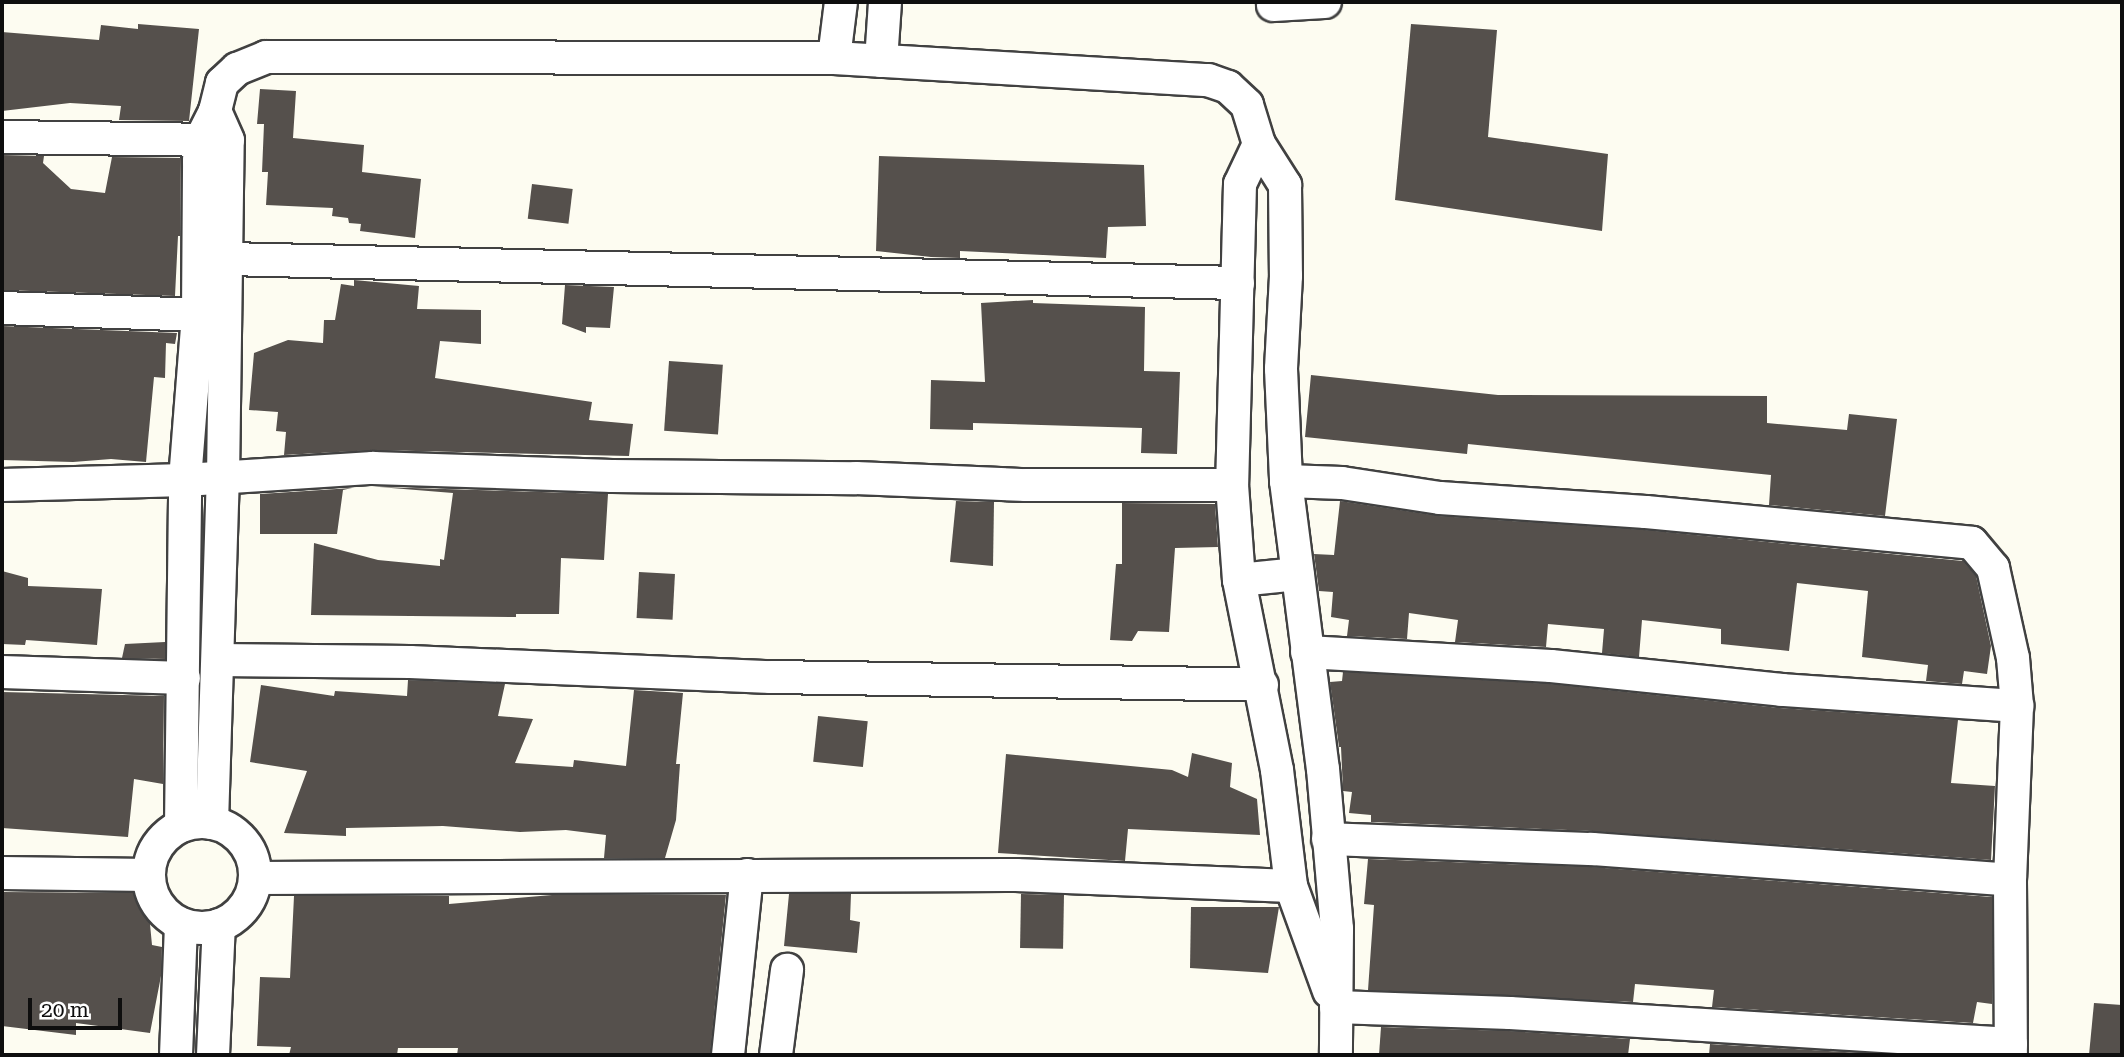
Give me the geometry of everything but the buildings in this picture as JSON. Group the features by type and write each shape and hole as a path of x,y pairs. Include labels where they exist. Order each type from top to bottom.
{"street":[{"path":"834,58 841,2"},
{"path":"881,61 885,2"},
{"path":"1273,5 1325,2"},
{"path":"181,826 185,480 215,140 215,111 222,83 248,62 266,57 834,58 1208,80 1228,87 1247,105 1259,144 1285,185 1281,369 1286,481 1323,769 1337,929 1336,1055"},
{"path":"2,137 215,140"},
{"path":"212,823 227,259 215,140"},
{"path":"1259,144 1240,184 1233,365 1232,485 1239,580 1277,770 1291,886 1336,1007"},
{"path":"227,259 1238,283"},
{"path":"2,308 198,315"},
{"path":"1233,365 1281,369"},
{"path":"2,485 185,480 373,468 612,476 856,478 1026,485 1232,485"},
{"path":"1286,481 1342,483 1440,498 1646,512 1962,540 1972,543 1993,568 2013,658 2017,706 2010,880 2011,1050 1510,1013 1336,1007"},
{"path":"1239,580 1298,574"},
{"path":"1307,652 1551,666 1782,690 2017,706"},
{"path":"218,660 410,662 785,677 1262,685"},
{"path":"2,672 184,678"},
{"path":"1277,770 1323,769"},
{"path":"212,823 228,829 242,839 251,853 256,878 245,907 233,919 219,925 200,928 181,924 158,904 149,875 158,846 181,826 212,823"},
{"path":"1328,839 1592,849 2010,880"},
{"path":"2,873 149,875"},
{"path":"256,878 1016,875 1291,886"},
{"path":"728,1055 747,876"},
{"path":"177,1055 181,924"},
{"path":"214,1055 219,925"},
{"path":"776,1055 787,970"}]}
